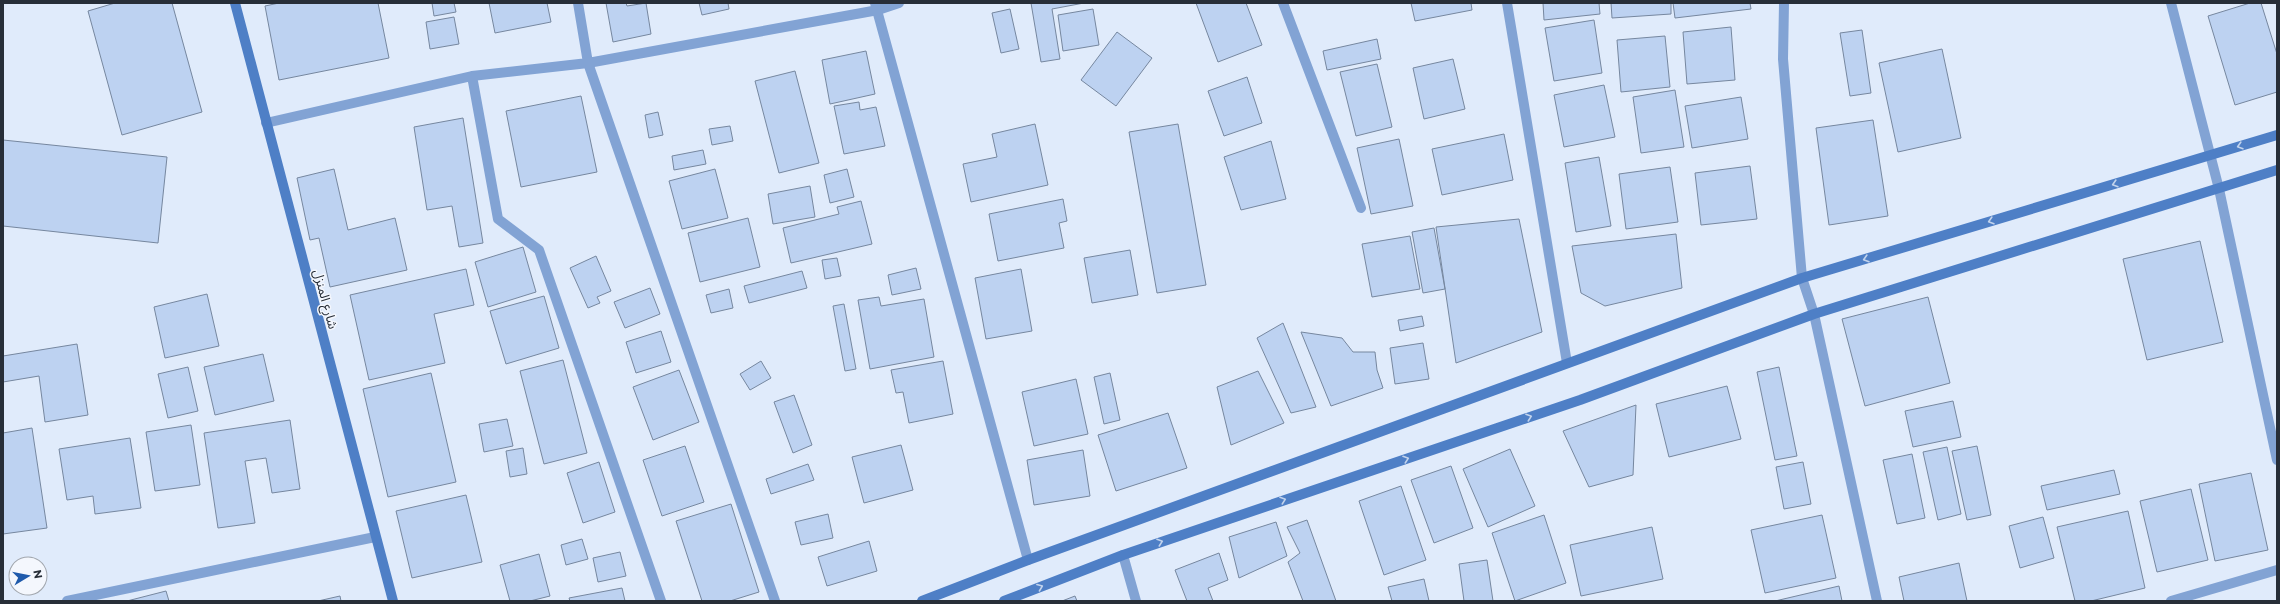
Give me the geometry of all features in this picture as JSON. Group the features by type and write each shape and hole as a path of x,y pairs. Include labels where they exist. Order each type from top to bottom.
{"street":[{"name":"شارع المنزل","path":"235,3 393,601"},
{"path":"578,3 588,62 775,601"},
{"path":"266,123 472,76 588,62 876,6 899,3"},
{"path":"1283,3 1361,208"},
{"path":"1508,3 1567,363"},
{"path":"1784,3 1783,59 1802,278 1814,314 1877,601"},
{"path":"2171,3 2219,189 2277,460"},
{"path":"876,6 1028,560"},
{"path":"472,76 498,219 539,250 661,601"},
{"path":"922,601 1028,560 1802,278 2277,135"},
{"path":"1004,601 1123,555 1580,400 1814,314 2277,170"},
{"path":"67,601 375,537"},
{"path":"1123,555 1136,601"},
{"path":"2171,601 2277,570"}],"building":[{"path":"115,3 172,3 202,112 122,135 88,11"},
{"path":"279,3 378,3 389,58 279,80 265,6"},
{"path":"432,3 454,3 456,12 434,16"},
{"path":"489,3 547,3 551,22 495,33"},
{"path":"606,3 626,3 627,6 646,3 651,34 613,42"},
{"path":"699,3 728,3 729,9 702,15"},
{"path":"1031,3 1084,3 1052,9 1060,59 1041,62"},
{"path":"1196,3 1246,3 1262,45 1218,62"},
{"path":"1411,3 1471,3 1472,10 1415,21"},
{"path":"1543,3 1599,3 1600,14 1544,20"},
{"path":"1611,3 1671,3 1671,14 1612,18"},
{"path":"1673,3 1750,3 1751,9 1675,18"},
{"path":"2250,3 2261,3 2277,54 2277,92 2235,105 2208,16"},
{"path":"1010,9 1019,49 1001,53 992,13"},
{"path":"1093,9 1099,45 1063,51 1058,15"},
{"path":"454,17 459,44 430,49 426,22"},
{"path":"1594,20 1602,73 1554,81 1545,28"},
{"path":"1731,27 1735,80 1687,84 1683,32"},
{"path":"1862,30 1871,93 1850,96 1840,33"},
{"path":"1117,32 1152,58 1116,106 1081,80"},
{"path":"1665,36 1670,87 1621,92 1617,40"},
{"path":"1377,39 1381,59 1327,70 1323,51"},
{"path":"1942,49 1961,138 1898,152 1879,63"},
{"path":"866,51 875,94 830,104 822,60"},
{"path":"1453,59 1465,109 1424,119 1413,68"},
{"path":"1377,64 1392,127 1356,136 1340,72"},
{"path":"795,71 819,163 779,173 755,81"},
{"path":"1247,77 1262,123 1224,136 1208,91"},
{"path":"1604,85 1615,137 1564,147 1554,95"},
{"path":"1675,90 1684,147 1641,153 1633,97"},
{"path":"581,96 597,172 521,187 506,111"},
{"path":"1741,97 1748,139 1692,148 1685,106"},
{"path":"859,102 860,110 876,107 885,146 844,154 834,106"},
{"path":"658,112 663,135 649,138 645,115"},
{"path":"463,118 483,243 459,247 452,206 427,210 414,127"},
{"path":"1873,120 1888,216 1829,225 1816,128"},
{"path":"1035,124 1048,185 971,202 963,164 997,157 992,134"},
{"path":"1178,124 1206,285 1157,293 1129,132"},
{"path":"730,126 733,141 712,145 709,129"},
{"path":"1504,134 1513,180 1442,195 1432,149"},
{"path":"1399,139 1413,206 1371,214 1357,148"},
{"path":"3,140 167,157 158,243 3,226"},
{"path":"1271,141 1286,199 1241,210 1224,157"},
{"path":"703,150 706,164 674,170 672,156"},
{"path":"1599,157 1611,226 1576,232 1565,163"},
{"path":"1750,166 1757,219 1701,225 1695,173"},
{"path":"1670,167 1678,222 1626,229 1619,174"},
{"path":"334,169 348,230 395,218 407,270 330,287 319,238 310,240 297,178"},
{"path":"715,169 728,218 682,229 669,181"},
{"path":"847,169 854,197 830,203 824,175"},
{"path":"810,186 815,217 773,224 768,194"},
{"path":"1063,199 1067,221 1059,223 1064,248 998,261 989,214"},
{"path":"861,201 872,244 791,263 783,228 839,214 837,207"},
{"path":"748,218 760,267 700,282 688,233"},
{"path":"1519,219 1542,332 1456,363 1436,227"},
{"path":"1434,228 1445,289 1423,293 1412,232"},
{"path":"1676,234 1682,288 1605,306 1581,293 1572,246"},
{"path":"1410,236 1420,289 1372,297 1362,244"},
{"path":"2200,241 2223,342 2147,360 2123,259"},
{"path":"523,247 536,292 488,307 475,262"},
{"path":"1130,250 1138,295 1092,303 1084,258"},
{"path":"596,256 611,291 597,297 600,303 588,308 570,268"},
{"path":"837,258 841,276 825,279 822,260"},
{"path":"916,268 921,289 892,295 888,275"},
{"path":"466,269 474,305 434,314 445,363 369,380 350,295"},
{"path":"1021,269 1032,331 986,339 975,278"},
{"path":"802,271 807,288 749,303 744,286"},
{"path":"650,288 660,314 625,328 614,302"},
{"path":"729,289 733,308 711,313 706,295"},
{"path":"207,294 219,346 165,358 154,307"},
{"path":"544,296 559,348 506,364 490,311"},
{"path":"879,297 881,306 924,299 934,357 870,369 858,300"},
{"path":"1928,297 1950,383 1865,406 1842,319"},
{"path":"844,304 856,369 845,371 833,306"},
{"path":"1422,316 1424,326 1400,331 1398,320"},
{"path":"1283,323 1316,407 1291,413 1257,338"},
{"path":"661,331 671,362 636,373 626,342"},
{"path":"1301,332 1342,338 1353,352 1375,352 1377,370 1383,388 1331,406"},
{"path":"1423,343 1429,379 1395,384 1390,348"},
{"path":"77,344 88,415 45,422 39,376 3,382 3,356"},
{"path":"263,354 274,401 215,415 204,367"},
{"path":"563,360 587,453 544,464 520,371"},
{"path":"761,361 771,378 750,390 740,374"},
{"path":"943,361 953,414 909,423 903,392 896,393 891,370"},
{"path":"188,367 198,411 168,418 158,374"},
{"path":"1779,367 1797,456 1775,460 1757,372"},
{"path":"679,370 699,422 653,440 633,387"},
{"path":"1258,371 1284,423 1231,445 1217,387"},
{"path":"431,373 456,482 388,497 363,389"},
{"path":"1110,373 1120,420 1104,424 1094,377"},
{"path":"1076,379 1088,434 1034,446 1022,392"},
{"path":"1727,386 1741,439 1669,457 1656,404"},
{"path":"794,395 812,445 793,453 774,402"},
{"path":"1953,401 1961,437 1913,447 1905,411"},
{"path":"1636,405 1633,475 1589,487 1563,431"},
{"path":"1168,413 1187,468 1116,491 1098,435"},
{"path":"507,419 513,446 484,452 479,424"},
{"path":"290,420 300,489 272,493 266,458 245,461 255,523 218,528 204,433"},
{"path":"191,425 200,485 155,491 146,432"},
{"path":"32,428 47,528 3,534 3,433"},
{"path":"130,438 141,508 95,514 93,496 67,500 59,449"},
{"path":"901,445 913,490 864,503 852,457"},
{"path":"685,446 704,502 662,516 643,460"},
{"path":"1977,446 1991,515 1967,520 1952,451"},
{"path":"1947,447 1961,514 1938,520 1923,452"},
{"path":"523,448 527,474 510,477 506,451"},
{"path":"1510,449 1535,506 1488,527 1463,469"},
{"path":"1083,450 1090,496 1034,505 1027,460"},
{"path":"1912,454 1925,518 1897,524 1883,460"},
{"path":"599,462 615,512 583,523 567,473"},
{"path":"1803,462 1811,504 1784,509 1776,467"},
{"path":"808,464 814,480 771,494 766,479"},
{"path":"1451,466 1473,528 1434,543 1411,480"},
{"path":"2114,470 2120,494 2047,510 2041,486"},
{"path":"2251,473 2268,550 2215,561 2199,484"},
{"path":"1401,486 1426,560 1384,575 1359,501"},
{"path":"2191,489 2208,560 2157,572 2140,501"},
{"path":"466,495 482,562 412,578 396,511"},
{"path":"731,504 759,592 730,601 702,601 676,521"},
{"path":"2128,511 2145,588 2091,601 2075,601 2057,527"},
{"path":"828,514 833,538 801,545 795,522"},
{"path":"1544,515 1566,583 1515,601 1492,533"},
{"path":"1822,515 1836,578 1765,593 1751,530"},
{"path":"2043,517 2054,558 2020,568 2009,526"},
{"path":"1307,520 1336,601 1303,601 1288,562 1300,553 1287,527"},
{"path":"1276,522 1287,556 1239,578 1229,537"},
{"path":"1652,527 1663,579 1581,596 1570,545"},
{"path":"582,539 588,559 566,565 561,545"},
{"path":"869,541 877,571 827,586 818,557"},
{"path":"620,552 626,576 598,582 593,558"},
{"path":"1219,553 1228,580 1208,588 1213,601 1187,601 1175,570"},
{"path":"539,554 550,596 530,601 510,601 500,565"},
{"path":"1487,560 1493,601 1464,601 1459,564"},
{"path":"1959,563 1967,601 1904,601 1899,577"},
{"path":"1424,579 1429,601 1392,601 1388,587"},
{"path":"1839,586 1842,601 1775,601"},
{"path":"622,588 625,601 570,601 569,598"},
{"path":"166,591 169,601 127,601"},
{"path":"340,596 341,601 318,601"},
{"path":"1075,596 1077,601 1062,601"}]}
